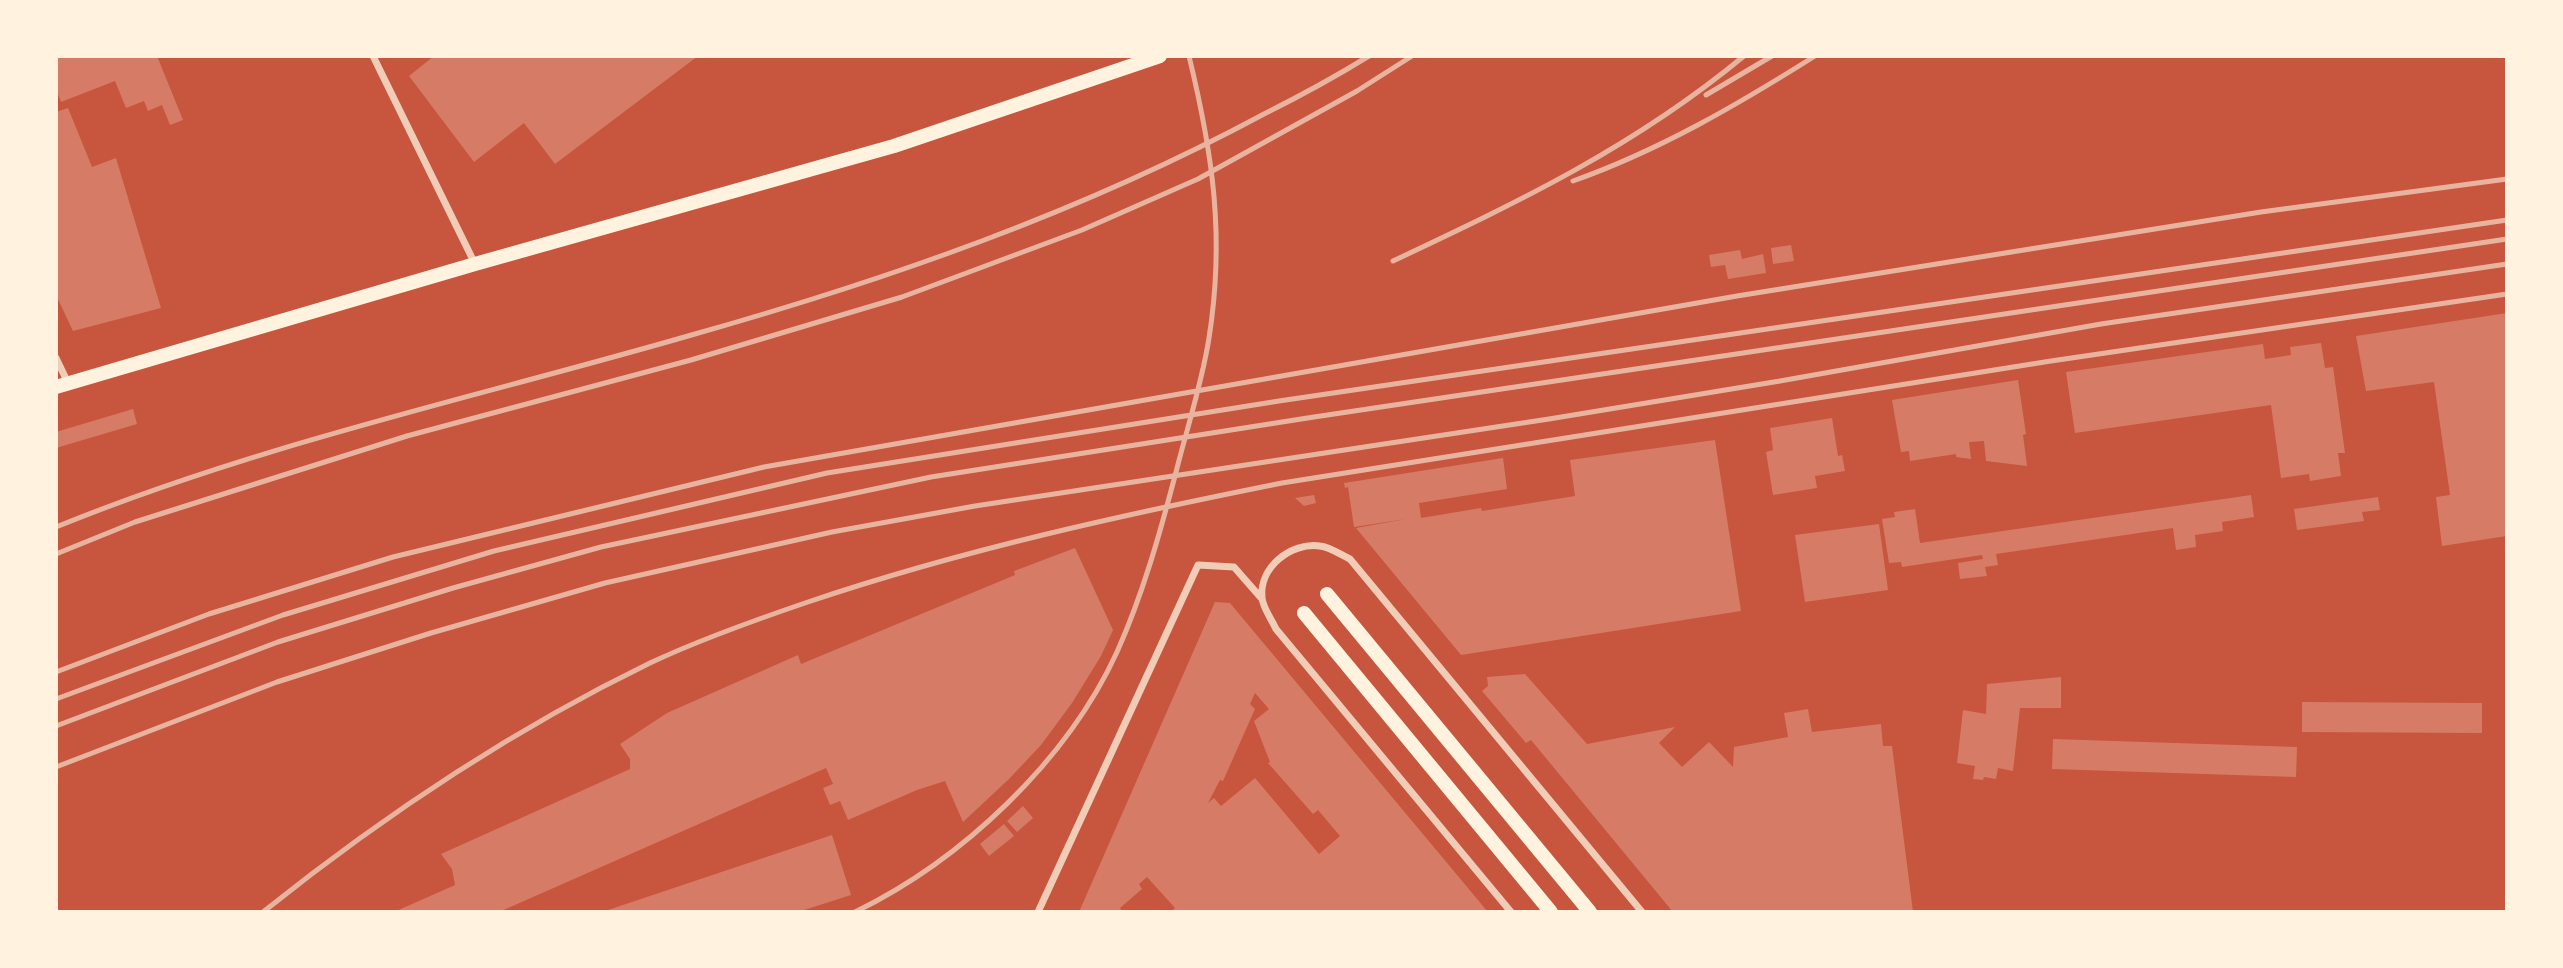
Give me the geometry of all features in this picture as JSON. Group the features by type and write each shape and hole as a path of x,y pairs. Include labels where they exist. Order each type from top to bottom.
{"main road":[{"path":"62,385 475,264 813,170 1160,56"},
{"path":"1327,594 1590,912"},
{"path":"1304,613 1551,912"}],"street":[{"path":"373,56 475,264"},
{"path":"56,358 62,385"},
{"path":"1262,599 1266,577 1279,557 1301,545 1322,546 1350,559 1642,912"},
{"path":"1038,912 1198,565 1234,567 1262,599 1276,629 1511,912"}],"building":[{"path":"56,56 157,56 183,120 170,125 162,105 148,111 144,101 126,108 115,81 61,102 56,89"},
{"path":"434,56 698,56 555,164 524,123 474,162 409,76"},
{"path":"68,108 92,167 116,158 161,308 73,331 56,295 56,112"},
{"path":"1791,245 1794,261 1773,264 1771,248"},
{"path":"1740,250 1742,259 1763,254 1766,273 1728,279 1725,265 1711,267 1709,255"},
{"path":"2507,313 2507,536 2442,546 2436,497 2450,495 2434,382 2366,391 2356,336"},
{"path":"2321,343 2325,368 2333,367 2345,453 2338,453 2341,476 2310,481 2309,474 2281,478 2271,405 2075,433 2066,372 2263,344 2265,359 2291,355 2290,347"},
{"path":"2018,380 2026,434 2023,435 2027,466 1986,461 1984,441 1969,442 1971,459 1956,457 1956,454 1910,461 1909,451 1901,452 1892,400"},
{"path":"133,409 137,424 56,448 56,432"},
{"path":"1832,418 1838,456 1842,455 1845,471 1815,476 1817,488 1773,495 1766,452 1773,450 1770,428"},
{"path":"1715,440 1741,611 1461,655 1356,528 1406,519 1354,527 1348,487 1345,488 1344,483 1503,458 1507,489 1419,503 1421,518 1481,508 1482,511 1575,496 1570,460"},
{"path":"1314,495 1316,503 1304,506 1295,498"},
{"path":"2251,495 2254,517 2222,522 2223,531 2195,535 2196,547 2176,550 2173,528 1996,554 1998,565 1985,567 1987,576 1960,579 1958,563 1983,559 1982,555 1902,567 1901,562 1889,563 1882,519 1895,517 1894,512 1915,509 1920,543"},
{"path":"2378,497 2380,510 2362,512 2364,521 2297,530 2294,509"},
{"path":"1879,524 1888,590 1805,602 1795,535"},
{"path":"1075,548 1113,630 1101,656 1072,703 1041,745 963,822 945,781 848,820 840,801 830,805 823,788 833,784 826,768 499,912 394,912 455,885 452,869 441,854 630,769 630,759 620,744 667,713 798,655 801,664 1015,575 1014,571"},
{"path":"1215,602 1230,603 1488,912 1171,912 1175,908 1147,877 1139,884 1142,889 1120,908 1123,912 1079,912","holes":["1255,693 1269,709 1254,721 1270,762 1268,763 1313,814 1318,810 1340,836 1319,854 1255,778 1221,806 1214,798 1208,803 1220,780 1223,781 1255,709 1250,704"]},
{"path":"1525,674 1587,744 1675,727 1659,743 1682,767 1709,742 1733,767 1734,747 1788,737 1784,713 1808,709 1812,732 1881,724 1883,746 1892,746 1913,912 1673,912 1531,740 1526,743 1482,691 1488,686 1487,677"},
{"path":"2061,677 2061,708 2020,708 2013,771 1998,768 1996,779 1973,779 1975,766 1957,763 1963,710 1986,714 1987,684"},
{"path":"2302,702 2482,703 2482,733 2302,732"},
{"path":"2053,739 2297,747 2296,777 2052,769"},
{"path":"1023,806 1033,818 1017,832 1007,821"},
{"path":"1004,824 1014,836 989,856 980,844"},
{"path":"832,835 851,895 798,912 602,912"}],"railway":[{"path":"855,912 934,865 972,836 1007,803 1070,731 1096,692 1126,630 1157,540 1194,405 1206,355 1214,301 1214,196 1204,128 1189,56"},
{"path":"56,527 133,497 290,446 688,336 910,267 1054,213 1125,182 1291,100 1369,56"},
{"path":"56,554 135,522 407,436 691,360 902,297 1082,230 1198,179 1357,91 1412,56"},
{"path":"1393,261 1531,194 1618,145 1661,118 1744,56"},
{"path":"1706,95 1772,56"},
{"path":"1573,181 1667,141 1757,92 1815,56"},
{"path":"56,672 209,614 393,557 764,467 1737,296 2261,212 2507,179"},
{"path":"56,699 283,615 494,551 827,473 1279,401 2507,220"},
{"path":"56,726 278,642 453,588 601,547 931,477 1314,417 2507,239"},
{"path":"56,767 277,682 431,633 605,583 832,532 975,506 1549,419 2101,324 2507,264"},
{"path":"263,912 355,842 450,777 548,717 650,663 728,630 808,602 983,550 1102,521 1282,483 2051,361 2507,294"}]}
